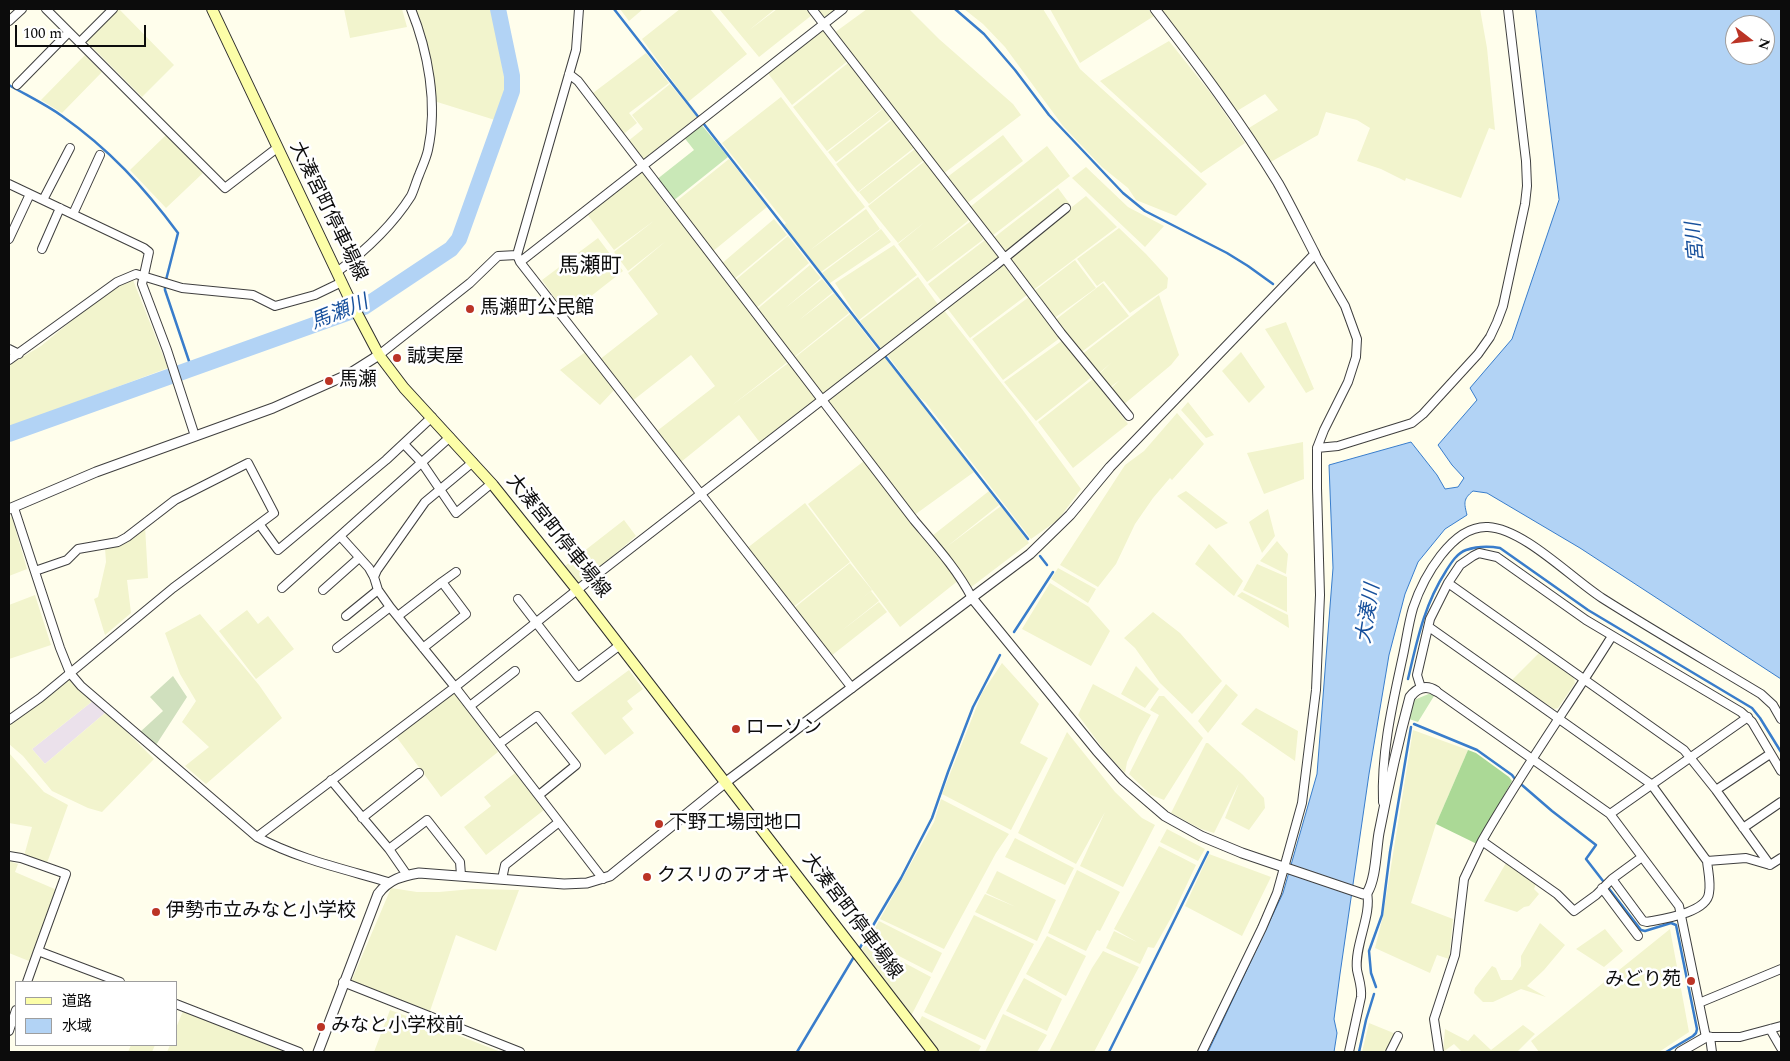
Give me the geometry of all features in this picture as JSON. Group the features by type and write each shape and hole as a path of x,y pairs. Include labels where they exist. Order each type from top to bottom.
{"main road":[{"name":"大湊宮町停車場線","path":"212,9 350,300 379,355 404,388 492,484 577,590 933,1052"}],"street":[{"path":"9,22 22,9"},
{"path":"46,9 225,188 277,148"},
{"path":"80,42 113,9"},
{"path":"337,272 361,254 392,222 412,195 428,152 431,131 431,105 428,66 418,26 411,9"},
{"path":"519,258 576,50 579,9"},
{"path":"812,9 1004,257 1061,334 1129,416"},
{"path":"388,882 298,855 276,847 257,836 81,686 70,673 60,648 35,571 11,509 96,472 273,408 349,374 379,355 470,283 498,256 519,258 642,167 844,9"},
{"path":"1154,9 1212,82 1278,184 1344,306 1357,339 1356,357 1348,382 1324,430 1318,448 1317,488 1320,595 1316,690 1302,803 1277,893 1202,1052"},
{"path":"1318,448 1338,446 1412,422 1423,414 1478,354 1490,337 1497,322 1503,306 1525,204 1527,186 1526,161 1508,9"},
{"path":"17,84 69,32"},
{"path":"569,74 578,81 914,520 940,550 965,584 972,598 1123,780 1165,816 1201,836 1357,892 1367,893"},
{"path":"43,200 70,148"},
{"path":"73,214 100,155"},
{"path":"9,184 147,250 149,255 142,275 142,284 167,350 178,389 195,436"},
{"path":"9,239 30,194"},
{"path":"42,249 60,208"},
{"path":"257,836 455,687 577,590 981,277 1066,208"},
{"path":"318,1052 378,894 388,882 419,873 564,884 587,883 603,879 616,871 726,782 1030,554 1051,535 1110,466 1315,254"},
{"path":"519,258 700,495 852,688"},
{"path":"9,360 117,282 131,275 142,275 169,285 197,290 253,295 275,306 316,295 342,282"},
{"path":"9,349 18,354"},
{"path":"260,525 278,550 386,460 432,417"},
{"path":"282,588 450,437"},
{"path":"404,444 422,464 456,513 492,484"},
{"path":"374,577 425,502 473,462"},
{"path":"9,720 40,698 173,588 274,513 248,464 175,500 118,542 78,550 68,560 35,571"},
{"path":"1383,810 1382,776 1394,697 1413,608 1443,552 1465,532 1477,528 1498,529 1521,538 1601,597 1761,694 1773,705 1781,719"},
{"path":"341,536 369,568 378,590 390,607 470,706 603,879"},
{"path":"1421,688 1417,675 1430,619 1448,583 1460,565 1473,556 1479,553 1497,557 1586,620 1748,717 1781,771"},
{"path":"323,590 359,558"},
{"path":"398,616 456,572"},
{"path":"423,648 466,614 442,582"},
{"path":"1448,583 1684,750 1716,790 1770,865"},
{"path":"346,616 378,590"},
{"path":"518,599 578,677 620,645"},
{"path":"337,648 390,607"},
{"path":"1429,627 1651,784 1707,861 1710,893 1707,900 1691,911 1647,922 1643,921 1607,884"},
{"path":"1439,1052 1434,1019 1455,955 1464,879 1482,842 1514,787 1612,636"},
{"path":"470,706 515,671"},
{"path":"1350,1052 1362,988 1357,970 1360,942 1368,903 1367,893 1371,883 1383,810 1410,697 1421,688 1427,687 1436,691 1610,814 1679,906 1699,1003 1712,1052"},
{"path":"499,744 537,716 576,766 538,795"},
{"path":"1610,814 1748,717"},
{"path":"1716,790 1770,754"},
{"path":"362,818 419,773"},
{"path":"332,780 389,849 407,875"},
{"path":"1743,828 1781,802"},
{"path":"389,849 427,820 460,862 461,876"},
{"path":"502,879 505,864 559,822"},
{"path":"1482,842 1557,894 1574,910 1642,857"},
{"path":"9,856 21,858 66,874 26,981"},
{"path":"1707,861 1746,858 1770,865 1781,858"},
{"path":"1607,884 1638,936"},
{"path":"38,950 117,981"},
{"path":"1699,1003 1781,969"},
{"path":"343,982 520,1052"},
{"path":"178,1005 299,1052"},
{"path":"9,1031 15,1013"},
{"path":"1680,1052 1708,1037 1740,1037 1781,1026"},
{"path":"1770,1029 1781,1048 1775,1052"},
{"path":"1390,1052 1398,1036"}],"shaded area":[{"path":"94,700 105,713 45,764 32,749"}],"green space":[{"path":"119,9 174,65 142,97 86,41"},
{"path":"344,9 402,9 407,27 350,38"},
{"path":"416,9 491,9 506,86 495,120 434,101 425,47"},
{"path":"620,9 643,9 629,21"},
{"path":"680,9 710,9 747,54 688,102 642,39"},
{"path":"719,9 775,9 748,31 777,9 807,9 812,15 759,57"},
{"path":"816,9 840,9 825,21"},
{"path":"867,9 909,9 939,39 1013,104 1021,115 943,174 877,85 834,33"},
{"path":"964,9 1043,9 1080,69 1207,184 1176,216 1136,200 1128,188 1102,167 1063,126 1005,47 983,24"},
{"path":"1050,9 1148,9 1154,16 1080,63"},
{"path":"1155,9 1480,9 1487,48 1495,130 1489,128 1461,198 1406,178 1405,181 1381,169 1357,161 1370,128 1357,120 1326,112 1318,135 1269,163 1244,131 1278,110 1265,94 1232,114"},
{"path":"824,28 849,60 792,105 767,72"},
{"path":"1169,41 1213,96 1245,143 1201,173 1100,81"},
{"path":"646,53 669,83 629,113 637,123 620,137 589,96"},
{"path":"85,55 102,72 62,113 41,100"},
{"path":"848,63 883,108 827,151 793,107"},
{"path":"670,84 697,117 642,161 627,142 643,129 632,115"},
{"path":"781,97 865,207 809,251 866,209 880,229 821,272 784,225 786,223 722,143"},
{"path":"884,108 892,118 836,162 828,152"},
{"path":"893,119 915,147 858,192 836,164"},
{"path":"700,123 728,157 673,201 656,180 694,150 683,136"},
{"path":"166,135 203,173 166,208 130,170"},
{"path":"1003,135 1023,161 966,204 946,178"},
{"path":"1047,146 1070,176 992,236 970,207"},
{"path":"915,149 924,160 869,204 859,192"},
{"path":"729,159 767,207 712,252 673,204"},
{"path":"925,161 969,220 929,252 971,221 984,239 927,282 898,244 925,222 898,243 868,206"},
{"path":"1086,167 1128,207 1164,226 1145,247 1072,178"},
{"path":"642,172 669,209 673,209 790,360 731,406 791,361 819,399 761,444 739,415 681,462 657,431 715,386 691,355 631,402 599,360 658,314 628,273 666,241 628,271 614,252 655,220 614,250 587,214"},
{"path":"1058,188 1069,203 1003,254 992,239"},
{"path":"1086,196 1117,227 1032,291 1008,257"},
{"path":"774,219 787,235 733,280 720,265"},
{"path":"1119,228 1168,278 1167,288 1130,313 1104,281 1097,286 1077,259"},
{"path":"881,229 891,242 830,283 822,273"},
{"path":"788,236 809,263 754,310 732,283"},
{"path":"598,238 623,271 567,315 542,280"},
{"path":"985,240 1000,259 943,303 928,284"},
{"path":"894,245 917,275 859,320 835,283"},
{"path":"1075,260 1096,288 1053,319 1033,292"},
{"path":"810,265 821,278 784,309 822,279 833,292 798,321 834,293 849,313 793,358 755,311"},
{"path":"1004,265 1027,295 970,338 947,308"},
{"path":"918,277 939,306 882,350 860,321"},
{"path":"133,280 168,368 9,427 9,365 41,346 110,289"},
{"path":"1103,283 1129,316 1079,354 1054,321"},
{"path":"1159,295 1179,355 1171,365 1123,405 1110,389 1120,380 1109,388 1099,374 1112,362 1097,375 1081,355"},
{"path":"1029,297 1060,338 1003,380 972,339"},
{"path":"943,309 1022,409 1081,489 1058,520 1031,539 886,353"},
{"path":"850,314 880,353 822,397 793,359"},
{"path":"1286,322 1314,389 1306,393 1265,329"},
{"path":"1063,340 1093,376 1036,421 1004,382"},
{"path":"587,351 617,387 600,405 560,370"},
{"path":"1241,352 1265,387 1249,403 1222,371"},
{"path":"884,355 974,472 913,516 825,399"},
{"path":"1093,379 1128,424 1073,468 1038,422"},
{"path":"1188,402 1214,435 1206,438 1181,410"},
{"path":"1177,413 1204,444 1153,498 1135,524 1116,564 1098,587 1060,565 1125,465 1144,451"},
{"path":"1303,442 1304,479 1264,494 1247,453"},
{"path":"864,461 901,510 934,546 932,549 935,546 959,580 900,627 808,504"},
{"path":"989,491 999,505 945,548 1001,506 1029,543 970,588 932,536"},
{"path":"1186,491 1228,523 1216,529 1177,496"},
{"path":"805,503 850,562 792,608 774,585 779,580 773,584 746,549"},
{"path":"1268,509 1275,536 1262,553 1249,522"},
{"path":"12,517 27,569 9,576 9,518"},
{"path":"624,520 636,536 579,585 565,566"},
{"path":"145,526 148,578 127,580 131,613 105,635 94,599 98,597 106,562 105,548"},
{"path":"1277,541 1288,554 1286,574 1260,561"},
{"path":"1209,544 1243,581 1234,596 1195,564"},
{"path":"850,563 872,590 859,601 871,591 879,601 840,632 879,602 887,612 831,656 793,609"},
{"path":"1257,564 1287,577 1287,612 1243,590"},
{"path":"1058,568 1096,589 1088,603 1051,579"},
{"path":"1050,583 1089,607 1110,631 1091,666 1022,629"},
{"path":"1242,592 1288,615 1289,628 1237,596"},
{"path":"35,595 51,645 9,659 9,605"},
{"path":"247,610 258,624 268,616 294,649 256,679 219,631"},
{"path":"1153,612 1180,633 1222,681 1192,714 1160,683 1135,648 1124,638"},
{"path":"200,614 259,685 282,718 206,784 185,766 209,747 182,722 196,701 180,674 165,633"},
{"path":"1539,653 1574,678 1575,683 1558,708 1554,709 1511,681"},
{"path":"1002,663 1039,704 1020,743 1048,758 1011,830 942,794 982,693"},
{"path":"1136,666 1159,689 1145,708 1121,694"},
{"path":"629,670 643,689 627,701 633,709 622,718 634,733 605,755 571,713"},
{"path":"71,675 94,700 32,749 45,764 105,713 118,719 116,721 154,759 102,812 88,808 52,791 23,756 9,744 9,722"},
{"path":"173,676 187,697 156,745 140,732 163,711 150,697"},
{"path":"1093,684 1151,715 1127,762 1125,773 1107,754 1078,715"},
{"path":"1226,684 1238,695 1208,733 1198,721"},
{"path":"454,691 498,752 441,797 395,735"},
{"path":"1431,693 1434,696 1418,722 1409,719 1414,700"},
{"path":"1159,696 1164,696 1203,738 1164,800 1151,795 1129,774 1159,715 1150,710"},
{"path":"1256,708 1298,731 1295,761 1241,724"},
{"path":"1413,730 1468,750 1436,824 1411,903 1453,919 1449,959 1437,955 1430,973 1375,948 1383,916"},
{"path":"1067,732 1115,792 1142,818 1155,825 1123,887 1080,866 1105,812 1076,864 1018,833"},
{"path":"1206,743 1243,775 1264,798 1265,808 1249,830 1225,818 1239,783 1214,833 1201,829 1171,813"},
{"path":"1468,750 1476,753 1512,781 1477,844 1436,824"},
{"path":"9,753 44,792 68,805 47,863 24,856 32,827 9,823"},
{"path":"515,773 544,810 486,855 464,827 491,806 484,797"},
{"path":"941,799 1009,834 996,853 944,949 880,919 934,822"},
{"path":"1167,829 1205,849 1198,861 1160,842"},
{"path":"1015,838 1074,868 1065,885 1005,857"},
{"path":"1159,846 1196,865 1172,916 1154,948 1148,947 1140,964 1106,948 1114,931 1137,942 1114,929"},
{"path":"1209,854 1271,877 1242,936 1185,906"},
{"path":"9,861 18,864 15,872 57,890 29,961 9,953"},
{"path":"1506,863 1536,884 1534,889 1539,894 1529,906 1517,912 1484,901"},
{"path":"1077,870 1120,892 1100,931 1097,930 1086,951 1048,933"},
{"path":"997,871 1056,900 1037,941 975,912 985,894 1016,907 986,893"},
{"path":"391,888 417,892 472,889 519,890 496,951 456,935 430,1011 351,982"},
{"path":"974,915 1034,944 985,1040 924,1012"},
{"path":"879,921 942,953 932,973 868,940"},
{"path":"1540,923 1565,945 1544,970 1527,986 1546,997 1521,989 1493,1002 1483,1002 1474,993 1475,988 1492,966 1496,968 1501,980 1512,980 1521,966 1521,956"},
{"path":"1605,929 1623,951 1604,967 1576,949"},
{"path":"1670,929 1689,1032 1659,1052 1539,1052 1531,1041"},
{"path":"1047,936 1086,956 1066,996 1026,974"},
{"path":"867,943 931,977 910,1018 862,949"},
{"path":"1103,951 1139,967 1094,1052 1049,1052 1092,968"},
{"path":"1024,978 1062,999 1047,1031 1006,1011"},
{"path":"390,1010 434,1026 501,1052 374,1052"},
{"path":"183,1011 288,1052 167,1052 170,1046 178,1046 178,1023"},
{"path":"1003,1014 1047,1035 1037,1052 985,1052"},
{"path":"922,1016 981,1046 978,1052 938,1052 917,1026"},
{"path":"1369,1023 1396,1034 1388,1052 1362,1052"},
{"path":"1523,1025 1535,1034 1517,1052 1462,1052 1454,1044 1443,1052 1445,1029 1468,1041 1474,1034 1491,1050"},
{"path":"131,1046 155,1046 152,1052 128,1052"}],"water":[{"path":"1536,9 1781,9 1781,679 1580,548 1487,493 1473,491 1467,496 1465,501 1467,515 1445,529 1418,562 1405,594 1389,655 1369,774 1340,974 1334,1019 1337,1033 1334,1052 1208,1052 1283,893 1317,774 1333,568 1329,465 1411,442 1437,475 1445,489 1458,487 1464,478 1438,445 1477,400 1470,388 1512,339 1559,200"}],"waterway":[{"name":"馬瀬川","path":"9,434 364,307 451,249 459,239 512,91 512,76 498,9"},
{"path":"614,9 1028,539"},
{"path":"955,9 984,34 1015,70 1049,115 1123,193 1145,211 1227,253 1273,284"},
{"path":"9,85 56,112 95,142 139,184 165,216 178,233 166,280"},
{"path":"165,286 192,370"},
{"path":"1408,679 1418,637 1427,610 1438,584 1452,562 1463,551 1483,547 1500,548 1588,610 1752,708 1781,752"},
{"path":"1040,556 1047,565"},
{"path":"1014,632 1053,572"},
{"path":"858,951 901,878 932,818 973,707 1000,655"},
{"path":"1414,724 1477,750 1512,775 1552,811 1596,845 1586,859 1641,930 1645,931 1671,923 1676,925 1697,1029 1693,1036 1666,1052"},
{"path":"1376,987 1371,973 1369,951 1382,915 1390,852 1411,727"},
{"path":"1109,1052 1208,852"},
{"path":"797,1052 855,955"},
{"path":"1359,1052 1374,994"}],"place":[{"name":"馬瀬町公民館","path":"470,309"},
{"name":"誠実屋","path":"397,358"},
{"name":"馬瀬","path":"329,381"},
{"name":"ローソン","path":"736,729"},
{"name":"下野工場団地口","path":"659,824"},
{"name":"クスリのアオキ","path":"647,877"},
{"name":"伊勢市立みなと小学校","path":"156,912"},
{"name":"みどり苑","path":"1691,981"},
{"name":"みなと小学校前","path":"321,1027"}],"district":[{"name":"馬瀬町","path":"590,268"}],"water label":[{"name":"宮川","path":"1697,242"},
{"name":"大湊川","path":"1370,614"}]}
